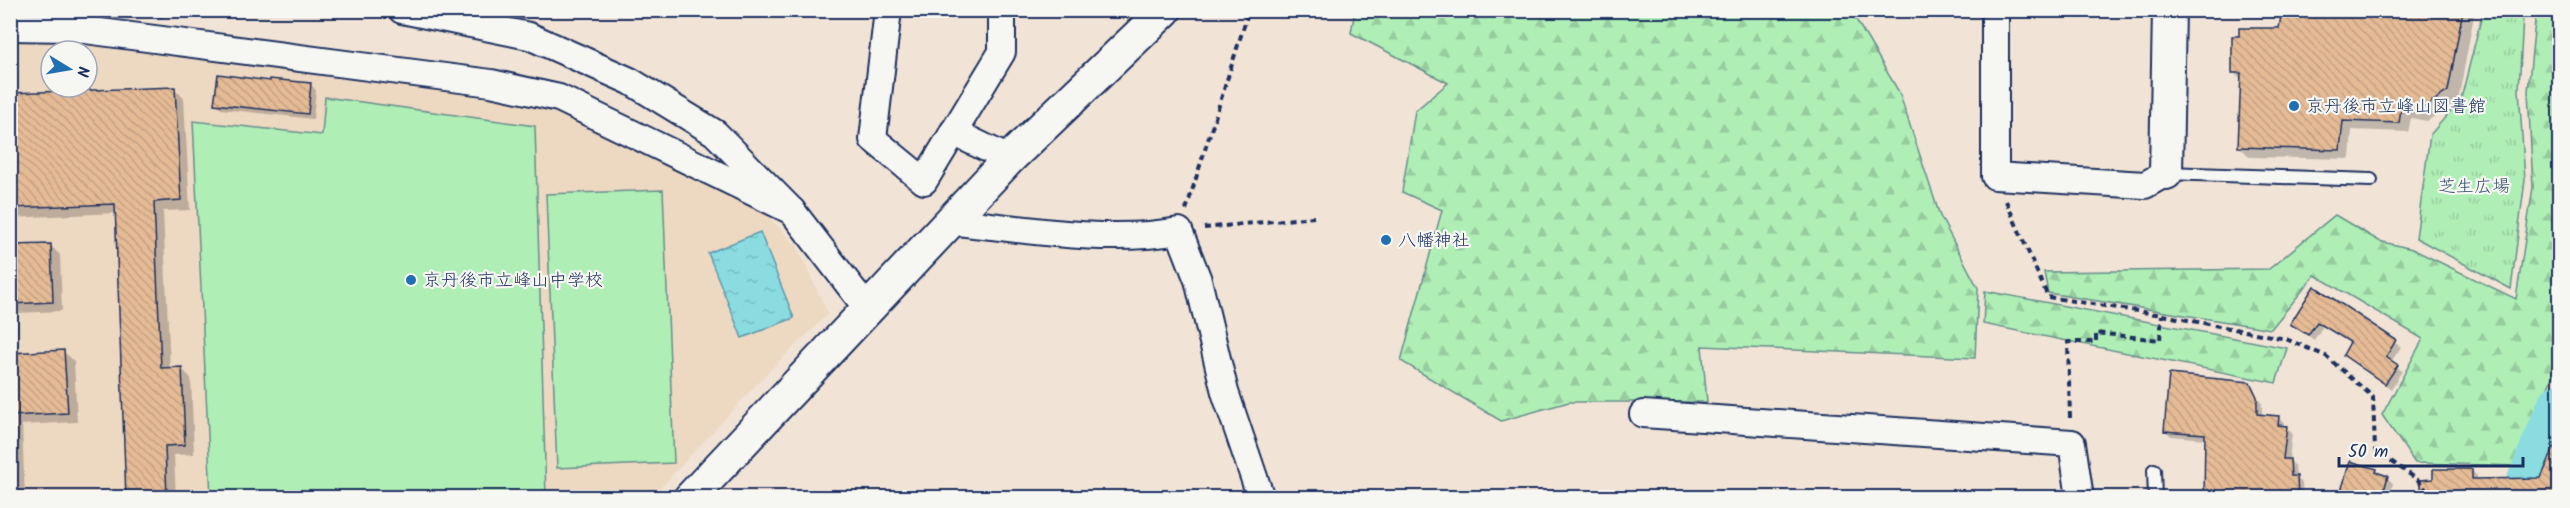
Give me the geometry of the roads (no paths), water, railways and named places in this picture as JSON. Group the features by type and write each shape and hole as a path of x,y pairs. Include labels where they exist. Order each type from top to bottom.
{"street":[{"path":"402,10 530,36 630,81 715,132 792,211 867,308"},
{"path":"888,10 873,140 924,181 1002,52 1002,10"},
{"path":"690,498 1009,159 1165,10"},
{"path":"1995,10 1995,176 2145,185 2166,173 2169,10"},
{"path":"10,27 70,28 491,83 559,98 792,211"},
{"path":"953,132 1009,159"},
{"path":"949,221 1055,233 1153,236 1179,231 1198,280 1225,392 1261,498"},
{"path":"1643,414 2072,443 2080,498"}],"lane":[{"path":"2166,173 2371,180"},
{"path":"2154,470 2155,498"}],"water":[{"path":"760,232 794,318 742,338 708,253"}],"waterway":[{"path":"2529,498 2529,482 2560,406"}],"place":[{"name":"京丹後市立峰山図書館","path":"2294,106"},
{"name":"八幡神社","path":"1386,240"},
{"name":"京丹後市立峰山中学校","path":"411,280"}],"park label":[{"name":"芝生広場","path":"2474,186"}]}
